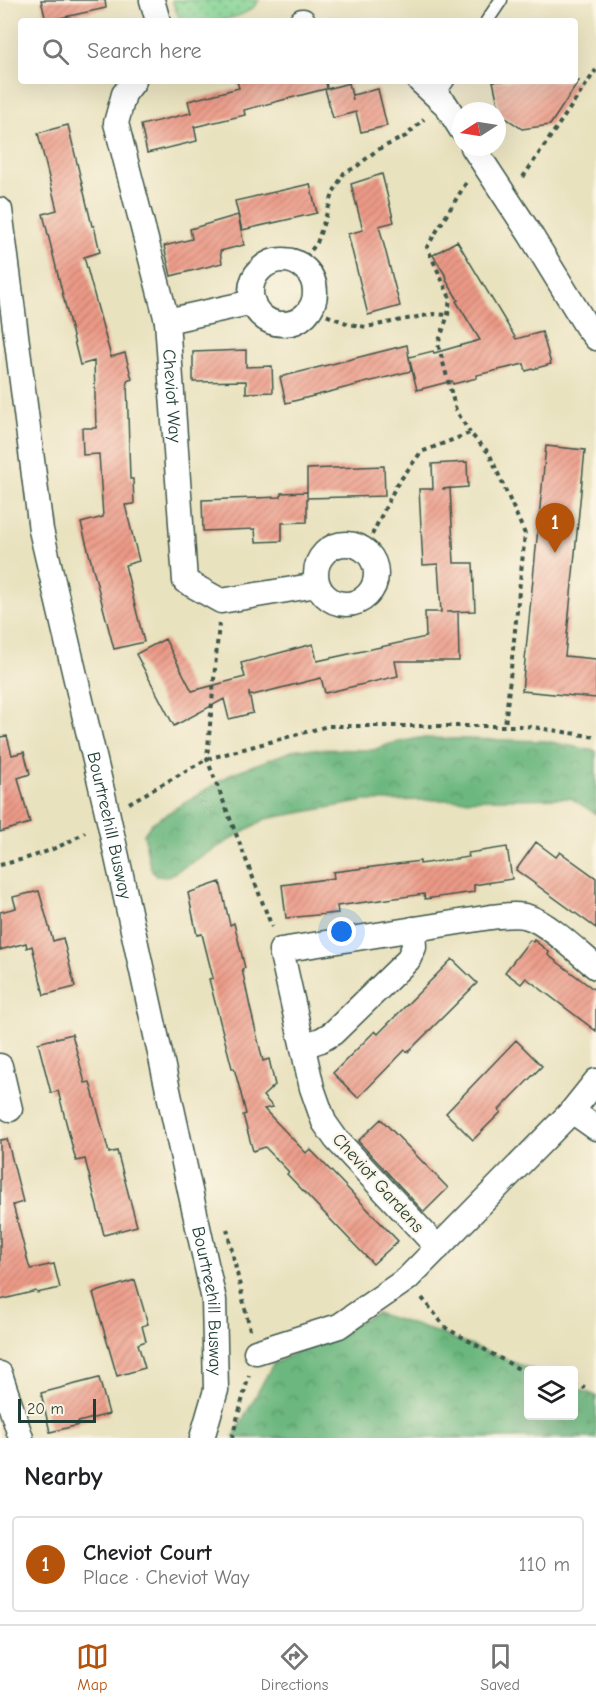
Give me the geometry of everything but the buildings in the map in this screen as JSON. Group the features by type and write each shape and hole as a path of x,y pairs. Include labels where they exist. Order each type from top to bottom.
{"street":[{"path":"152,0 157,18"},
{"name":"Cheviot Way","path":"132,84 124,94 116,123 167,321 185,581 221,601"},
{"path":"437,90 452,114"},
{"path":"479,156 596,338"},
{"name":"Bourtreehill Busway","path":"0,210 41,530 108,816 214,1300 216,1390 202,1438"},
{"path":"276,260 287,260 300,264 306,268 313,279 316,290 315,299 300,320 289,324 274,323 264,318 256,310 253,302 251,291 254,280 261,268 276,260"},
{"path":"167,321 253,302"},
{"path":"342,544 352,545 364,551 371,558 376,570 372,589 356,603 334,602 325,596 317,585 317,564 330,549 342,544"},
{"path":"221,601 317,585"},
{"path":"281,950 491,917 527,916 539,922 596,967"},
{"path":"303,1046 333,1033 408,960 414,947 413,929"},
{"name":"Cheviot Gardens","path":"281,950 312,1088 324,1122 336,1139 438,1248"},
{"path":"1,1076 10,1109"},
{"name":"Cheviot Gardens","path":"255,1352 339,1326 407,1279 572,1112 596,1081"},
{"path":"572,1112 596,1128"},
{"path":"0,1374 21,1438"}],"lane":[{"path":"489,18 501,0"}],"path":[{"path":"508,200 596,70"},
{"path":"300,264 317,243 334,191 344,173 356,167 377,150 406,136 437,90"},
{"path":"475,156 427,247 450,298 448,315 438,344 456,410 471,433 489,453 525,534 505,726"},
{"path":"310,309 349,324 366,327 425,315 448,315"},
{"path":"364,551 396,486 421,452 471,433"},
{"path":"221,601 207,759 281,950"},
{"path":"0,865 69,842 144,794 207,759 328,726 526,726 596,737"},
{"path":"407,1279 446,1328 524,1372"},
{"path":"232,1438 255,1352"},
{"path":"578,1386 585,1388"}],"green space":[{"path":"172,0 259,0 245,13 231,18 179,18"},
{"path":"419,738 545,741 596,751 596,814 571,798 365,801 265,819 167,877 156,876 153,871 144,834 152,823 233,773 297,749 373,750"},
{"path":"376,1313 439,1333 524,1366 524,1420 578,1420 578,1389 596,1396 596,1438 233,1438 273,1364"}],"place":[{"name":"Cheviot Court","path":"555,553"}]}
